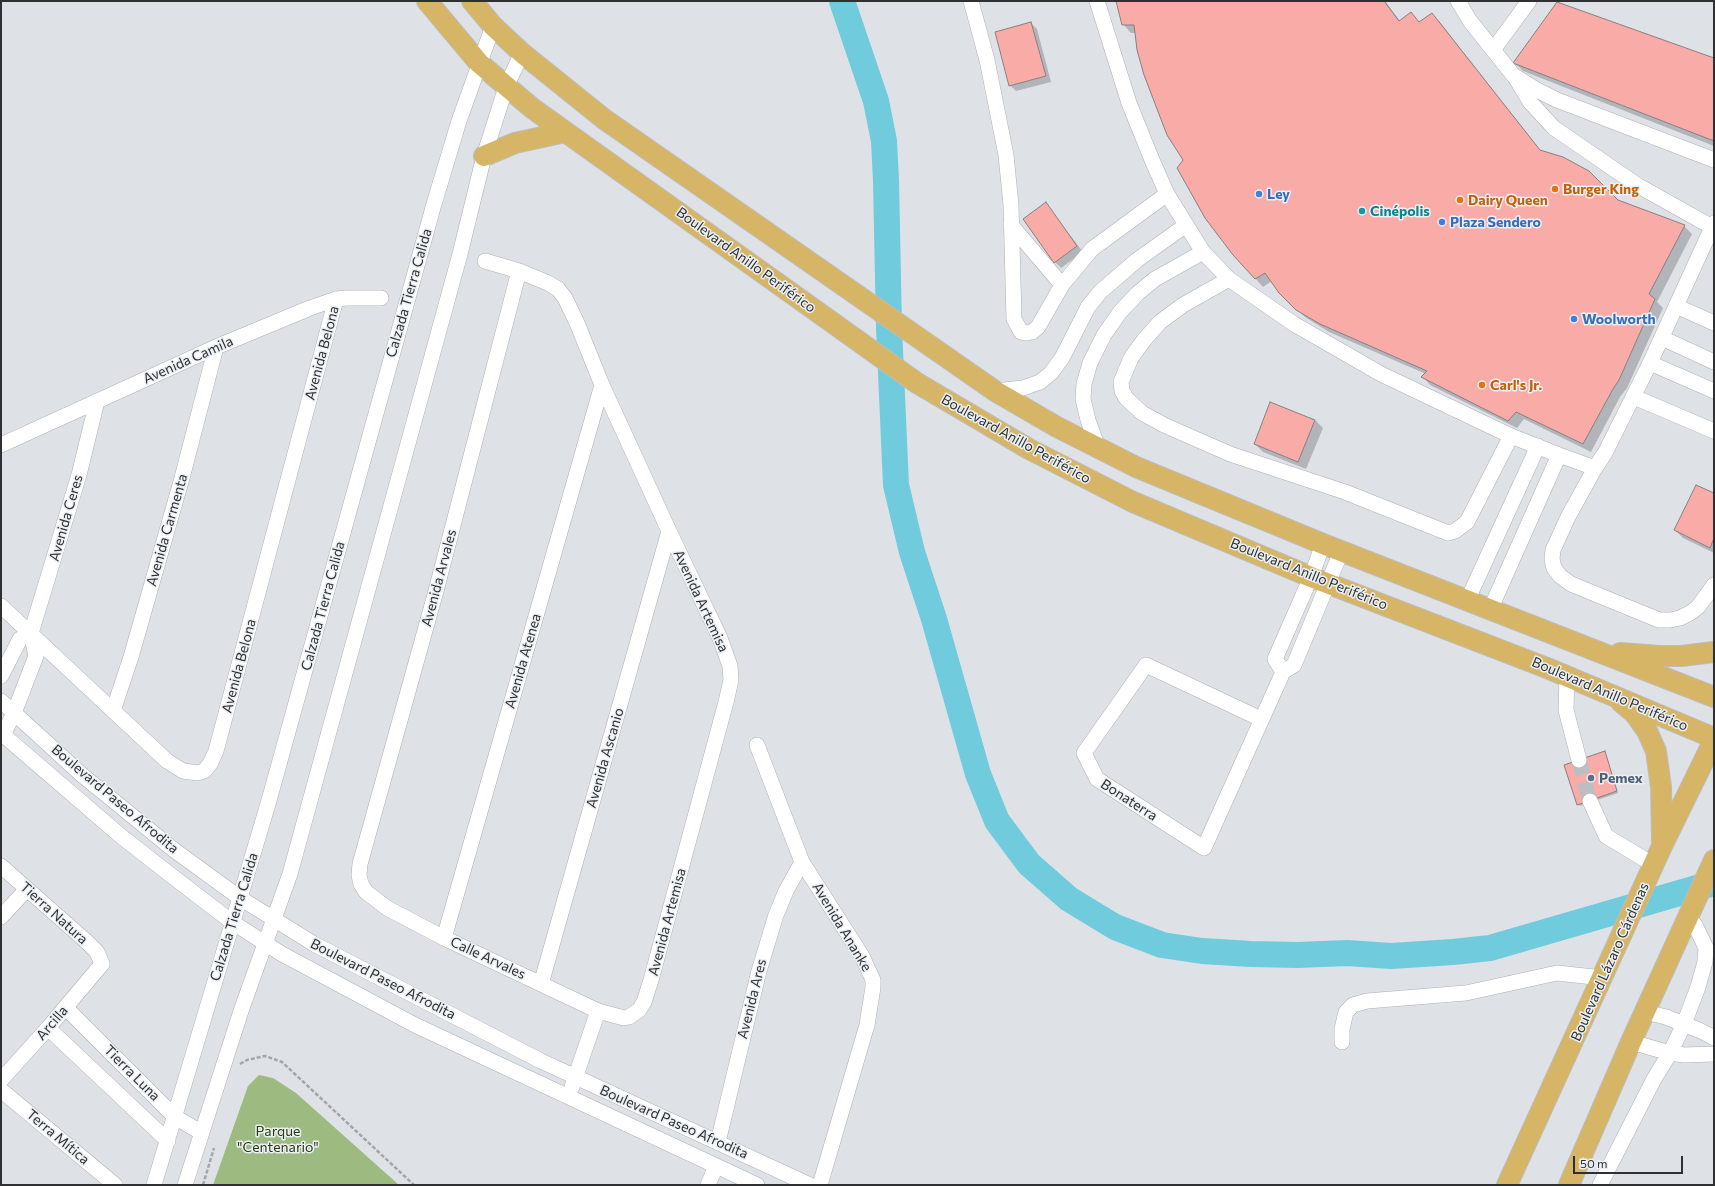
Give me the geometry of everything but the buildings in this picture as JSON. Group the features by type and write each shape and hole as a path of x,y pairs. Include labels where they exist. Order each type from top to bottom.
{"main road":[{"name":"Boulevard Anillo Periférico","path":"427,1 479,63 506,87 565,132 917,383 1029,450 1133,502 1320,580 1612,694 1714,739"},
{"path":"472,1 493,26 522,53 604,119 995,391 1057,427 1136,467 1341,552 1714,697"},
{"path":"484,156 520,142 565,132"},
{"path":"1599,652 1660,656 1680,656 1714,652"},
{"path":"1612,694 1634,714 1647,731 1656,751 1661,787 1662,846"},
{"name":"Boulevard Lázaro Cárdenas","path":"1507,1185 1662,846 1714,739"},
{"path":"1569,1185 1690,909 1712,863"}],"street":[{"path":"971,1 987,60 1006,155 1011,205 1014,319 1021,332 1027,334 1038,327 1062,285 1092,249 1167,194"},
{"path":"1097,1 1129,103 1167,194 1203,252 1229,279 1262,303 1327,344 1381,374 1511,436 1595,468"},
{"path":"1458,1 1513,75 1530,102 1541,116 1554,128 1637,185 1713,225 1634,397 1614,437 1568,517 1553,550 1552,559 1553,564 1560,576 1571,584 1659,620 1680,618 1690,613 1698,607 1714,585"},
{"path":"1493,50 1529,1"},
{"name":"Calzada Tierra Calida","path":"154,1185 275,782 430,219 459,120 493,26"},
{"path":"185,1185 242,1008 290,874 460,254 484,156 506,87 522,53"},
{"path":"1513,75 1556,100 1714,160"},
{"path":"1011,225 1062,285"},
{"path":"995,391 1023,388 1040,382 1051,374 1062,358 1088,307 1100,292 1137,260 1186,225"},
{"path":"1098,448 1088,420 1083,399 1084,384 1090,363 1104,335 1120,312 1138,293 1156,279 1203,252"},
{"name":"Avenida Artemisa","path":"485,261 519,271 548,283 558,289 570,307 602,385 720,638 730,666 731,680 698,808 646,995 639,1010 629,1017 624,1018"},
{"name":"Avenida Arvales","path":"361,884 359,875 360,864 436,591 519,271"},
{"path":"1229,279 1183,305 1160,322 1131,358 1121,382 1122,391 1126,398 1142,413 1164,425 1230,454 1345,492 1448,532 1462,528 1467,522 1511,436"},
{"name":"Avenida Camila","path":"1,445 216,347 310,308 336,299 358,297 381,298"},
{"name":"Avenida Belona","path":"1,606 32,633 113,712 167,761 183,771 198,773 204,771 210,764 216,751 336,299"},
{"path":"1676,306 1714,323"},
{"path":"1662,338 1714,362"},
{"name":"Avenida Carmenta","path":"113,712 131,657 180,486 216,347"},
{"path":"1650,364 1714,391"},
{"name":"Avenida Atenea","path":"444,938 602,385"},
{"path":"1634,397 1714,431"},
{"name":"Avenida Ceres","path":"2,734 14,713 36,656 32,633 79,475 97,401"},
{"path":"1467,600 1538,446"},
{"path":"1490,610 1560,455"},
{"name":"Avenida Ascanio","path":"541,984 669,531"},
{"path":"1323,544 1320,580 1312,624 1294,665 1283,672 1275,659 1294,616 1320,580 1341,552"},
{"path":"1294,616 1312,624"},
{"path":"1,676 20,639 32,633"},
{"name":"Bonaterra","path":"1261,719 1146,665 1084,753 1097,779 1204,848 1283,672"},
{"path":"1567,676 1566,710 1579,760"},
{"name":"Boulevard Paseo Afrodita","path":"1,701 82,775 174,850 240,898 314,944 575,1077 810,1185"},
{"name":"Boulevard Paseo Afrodita","path":"2,734 122,837 232,922 266,943 313,971 415,1025 757,1185"},
{"name":"Avenida Ananke","path":"757,745 802,862 862,956 873,980 867,1025 820,1185"},
{"path":"1590,801 1606,836 1654,865"},
{"name":"Avenida Ares","path":"718,1142 759,970 776,916 786,891 802,862"},
{"name":"Tierra Natura","path":"1,866 86,941 97,952 102,964"},
{"name":"Calle Arvales","path":"361,884 366,892 387,908 444,938 598,1011 624,1018"},
{"path":"1,917 27,889"},
{"path":"1600,1185 1684,1024 1703,971 1706,948 1695,925 1690,909"},
{"name":"Arcilla","path":"1,1080 66,1008 102,964"},
{"path":"1342,1042 1342,1028 1346,1012 1353,1005 1367,1001 1466,992 1557,973 1606,969"},
{"name":"Tierra Luna","path":"66,1008 175,1117 202,1133"},
{"path":"568,1097 598,1011"},
{"path":"1645,1012 1684,1024 1714,1038"},
{"name":"Tierra Luna","path":"48,1028 168,1141"},
{"path":"83,1061 100,1041"},
{"path":"1631,1042 1670,1053 1691,1055 1714,1054"},
{"path":"122,1097 137,1078"},
{"name":"Terra Mítica","path":"1,1090 115,1185"},
{"path":"708,1185 716,1166"}],"path":[{"path":"238,1067 247,1060 265,1056 282,1062 414,1185"},
{"path":"203,1185 214,1146"}],"green space":[{"name":"Parque \"Centenario\"","path":"259,1075 273,1078 296,1093 399,1185 213,1185 248,1086"}],"waterway":[{"path":"842,1 876,101 884,141 889,328 896,485 912,552 934,619 978,774 997,821 1029,864 1069,899 1115,927 1162,945 1202,951 1251,954 1298,955 1347,953 1391,956 1490,948 1714,883"}],"tunnel":[{"path":"1579,760 1590,801"}],"place":[{"name":"Burger King","path":"1555,189"},
{"name":"Ley","path":"1259,194"},
{"name":"Dairy Queen","path":"1460,200"},
{"name":"Cinépolis","path":"1362,211"},
{"name":"Plaza Sendero","path":"1442,222"},
{"name":"Woolworth","path":"1574,319"},
{"name":"Carl's Jr.","path":"1482,385"},
{"name":"Pemex","path":"1591,778"}]}
